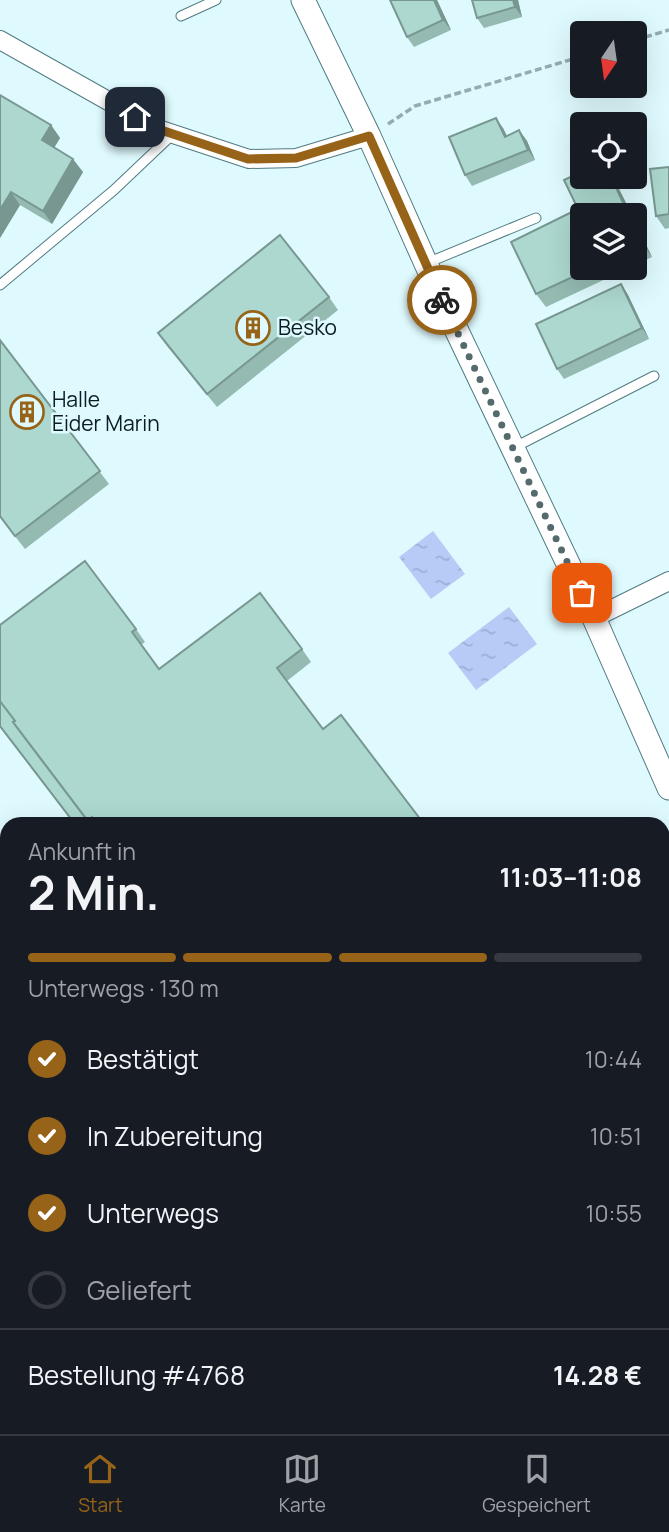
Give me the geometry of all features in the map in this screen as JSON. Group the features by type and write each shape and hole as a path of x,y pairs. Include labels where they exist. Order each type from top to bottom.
{"street":[{"path":"303,0 594,618 669,788"},
{"path":"0,40 158,129 248,159 296,158 369,136"},
{"path":"594,618 669,582"}],"lane":[{"path":"181,16 216,0"},
{"path":"0,285 114,190 173,134"},
{"path":"425,264 536,218"},
{"path":"513,448 654,376"}],"path":[{"path":"648,36 669,30"},
{"path":"369,136 415,106 570,60"}],"water":[{"path":"433,531 465,574 431,599 399,557"},
{"path":"509,607 537,644 476,690 448,653"}],"building":[{"path":"390,0 434,0 443,20 407,37"},
{"path":"472,0 513,0 515,7 477,18"},
{"path":"0,95 51,125 42,140 73,159 43,211 11,192 0,210"},
{"path":"496,118 505,137 519,130 528,150 465,175 449,137"},
{"path":"669,167 669,214 656,216 650,169"},
{"path":"570,177 570,189 617,189 623,203 575,203 564,180"},
{"path":"570,213 570,278 536,294 511,242"},
{"name":"Besko","path":"280,235 329,297 207,394 158,333"},
{"path":"621,284 642,328 557,369 536,324"},
{"name":"Halle Eider Marin","path":"0,340 100,471 15,536 0,516"},
{"path":"85,561 136,629 132,632 159,669 260,593 302,649 277,668 323,729 341,715 419,817 85,817 0,701 0,625"},
{"path":"0,701 85,817 70,817 0,726"}],"way so far":[{"path":"442,300 582,593"}],"place":[{"name":"Besko","path":"253,328"},
{"name":"Halle Eider Marin","path":"27,412"}],"route":[{"path":"135,117 158,129 248,159 296,158 369,136 442,300"}]}
